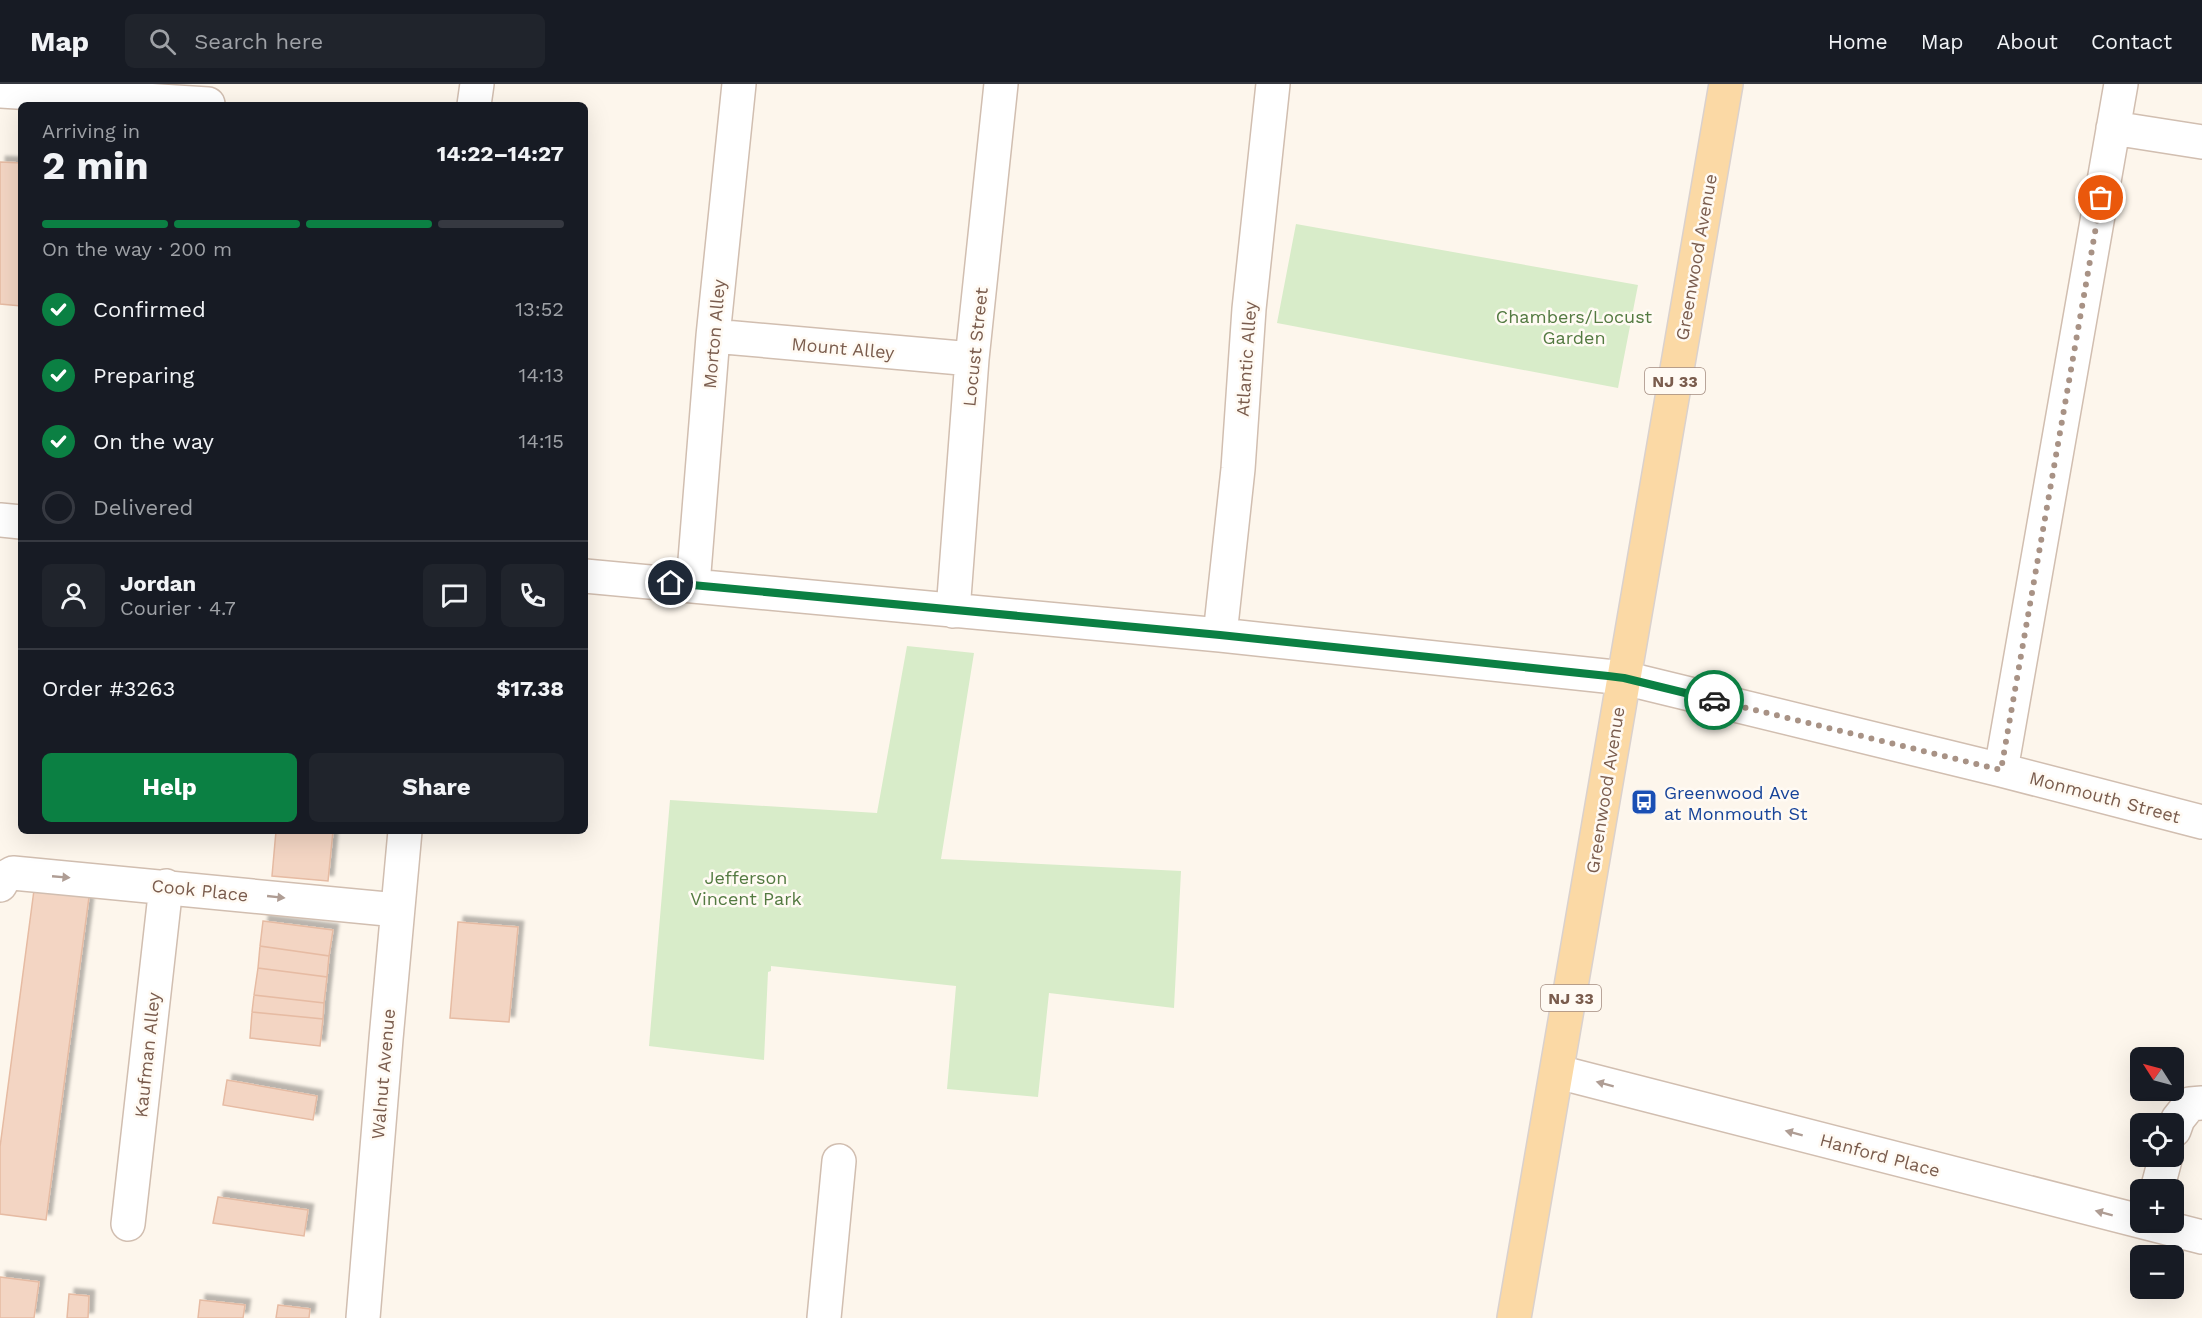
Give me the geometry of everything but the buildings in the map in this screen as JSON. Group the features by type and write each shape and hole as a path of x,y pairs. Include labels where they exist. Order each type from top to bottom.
{"main road":[{"name":"Greenwood Avenue","path":"1514,1318 1726,84"}],"street":[{"path":"474,102 477,84"},
{"name":"Morton Alley","path":"693,585 713,336 739,84"},
{"name":"Locust Street","path":"953,611 972,359 1001,84"},
{"name":"Atlantic Alley","path":"1220,635 1238,469 1250,309 1273,84"},
{"path":"2001,770 2121,84"},
{"path":"0,92 208,98"},
{"path":"2114,128 2202,142"},
{"name":"Mount Alley","path":"713,336 972,359"},
{"path":"0,520 18,522"},
{"name":"Monmouth Street","path":"588,576 1220,635 1624,678 2001,770 2202,822"},
{"name":"Walnut Avenue","path":"363,1318 405,834"},
{"name":"Cook Place","path":"2,882 13,873 397,910"},
{"name":"Kaufman Alley","path":"128,1224 166,886"},
{"name":"Hanford Place","path":"1558,1072 2130,1218"},
{"path":"2183,1113 2190,1104 2202,1103"},
{"path":"824,1318 839,1161"},
{"name":"Hanford Place","path":"2184,1232 2202,1237"}],"green space":[{"name":"Chambers/Locust Garden","path":"1296,224 1638,285 1618,388 1277,323"},
{"name":"Jefferson Vincent Park","path":"907,646 974,653 941,859 1181,871 1174,1008 1049,993 1038,1097 947,1089 956,986 771,966 771,971 768,972 764,1060 649,1046 670,800 877,813"}],"way so far":[{"path":"1714,700 2001,770 2101,198"}],"place":[{"name":"Greenwood Ave at Monmouth St","path":"1644,802"}],"route":[{"path":"671,583 1220,635 1608,676 1714,700"}]}
